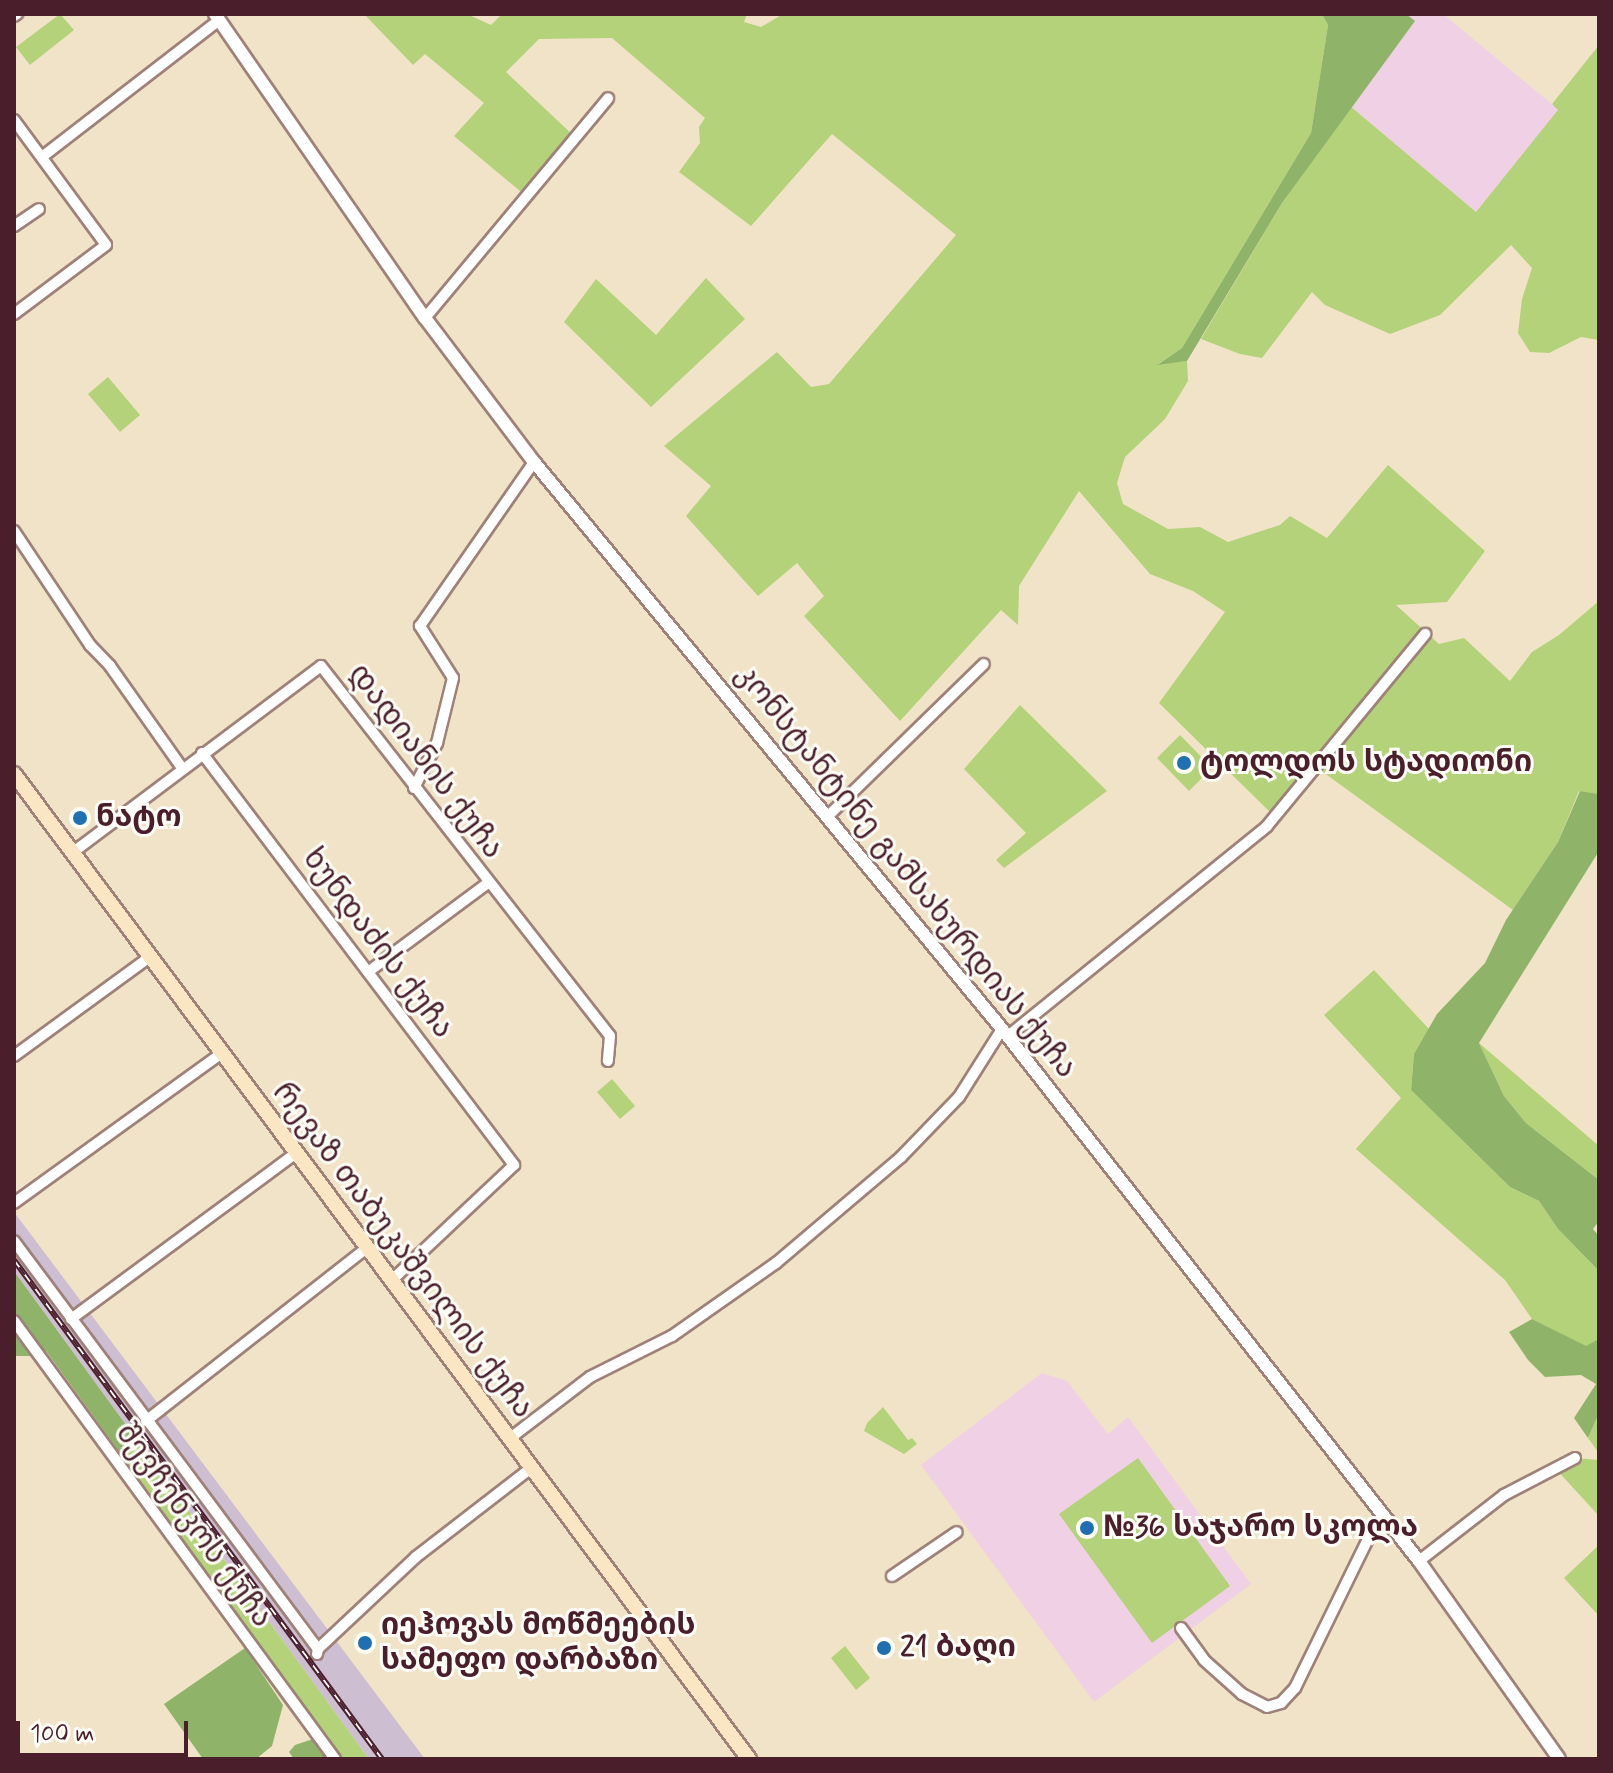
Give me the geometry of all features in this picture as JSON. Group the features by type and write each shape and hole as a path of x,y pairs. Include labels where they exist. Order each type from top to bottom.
{"main road":[{"name":"რევაზ თაბუკაშვილის ქუჩა","path":"14,774 749,1759"}],"street":[{"path":"42,157 217,17"},
{"name":"კონსტანტინე გამსახურდიას ქუჩა","path":"217,17 425,318 534,462 1005,1033 1419,1561 1559,1759"},
{"path":"425,318 608,98"},
{"path":"14,120 106,245 14,314"},
{"path":"14,226 39,209"},
{"path":"414,788 437,743 453,678 420,626 534,462"},
{"path":"14,531 90,645 110,666 182,768"},
{"path":"509,1439 590,1377 672,1336 776,1263 901,1157 959,1097 1005,1033 1267,826 1425,634"},
{"path":"827,817 984,664"},
{"name":"დადიანის ქუჩა","path":"72,853 321,666 610,1036 608,1061"},
{"name":"ხუნდაძის ქუჩა","path":"202,753 514,1165 391,1281"},
{"path":"368,972 488,883"},
{"path":"14,1056 150,957"},
{"path":"14,1203 222,1053"},
{"path":"71,1319 296,1153"},
{"path":"14,1241 318,1651 416,1557 531,1468"},
{"path":"146,1421 367,1248"},
{"name":"შევჩენკოს ქუჩა","path":"14,1321 335,1759"},
{"path":"1419,1561 1504,1495 1575,1458"},
{"path":"1181,1628 1204,1660 1242,1694 1267,1707 1281,1703 1295,1688 1369,1537 1386,1520"},
{"path":"892,1576 957,1532"}],"shaded area":[{"path":"1406,14 1443,14 1559,110 1476,212 1350,106 1415,21"},
{"path":"14,1212 425,1759 369,1759 14,1271"},
{"name":"№36 საჯარო სკოლა","path":"1042,1373 1067,1381 1108,1434 1128,1417 1251,1584 1094,1702 921,1465"}],"green space":[{"path":"60,14 74,30 30,65 16,47"},
{"path":"364,14 467,14 491,25 502,14 747,14 744,22 761,27 783,14 1322,14 1328,25 1311,133 1182,348 1158,364 1187,361 1188,381 1165,419 1125,457 1117,483 1123,504 1168,529 1200,527 1228,542 1280,525 1290,516 1327,538 1388,465 1485,551 1447,602 1396,605 1439,644 1464,638 1510,681 1532,652 1559,635 1599,601 1599,794 1579,791 1558,842 1513,910 1316,767 1275,817 1159,703 1225,612 1193,591 1150,574 1079,491 1019,586 1018,625 1001,610 900,721 804,616 824,596 797,563 758,596 686,516 711,486 664,446 777,352 811,387 829,384 956,235 832,134 751,226 679,172 700,143 699,127 705,118 612,38 539,39 506,72 575,137 526,196 454,136 484,103 425,54 413,65"},
{"path":"1322,14 1406,14 1415,21 1282,203 1187,361 1157,365 1182,348 1311,133 1328,25"},
{"path":"1599,45 1599,340 1581,337 1549,353 1530,352 1518,333 1522,299 1532,268 1511,245 1440,315 1390,334 1325,305 1312,292 1262,358 1240,354 1201,339 1282,203 1350,106 1476,212 1558,110 1552,104"},
{"path":"706,278 745,319 651,407 564,322 596,279 656,335"},
{"path":"108,377 140,415 120,432 88,394"},
{"path":"1020,705 1107,791 1004,868 996,860 1026,833 964,769"},
{"name":"ტოლდოს სტადიონი","path":"1180,735 1212,768 1189,791 1157,758"},
{"path":"1580,791 1599,794 1599,851 1479,1043 1504,1096 1526,1123 1599,1180 1599,1221 1593,1229 1599,1236 1599,1271 1558,1229 1539,1201 1510,1187 1411,1090 1414,1054 1437,1014 1485,963 1506,920 1558,842"},
{"path":"1374,970 1429,1029 1414,1054 1411,1090 1510,1187 1539,1201 1558,1229 1599,1271 1599,1339 1586,1347 1532,1319 1505,1280 1356,1149 1401,1098 1324,1015"},
{"path":"1479,1043 1599,1146 1599,1180 1526,1123 1504,1096"},
{"path":"612,1079 635,1106 620,1119 597,1092"},
{"path":"14,1271 137,1440 121,1454 46,1351 33,1356 14,1356"},
{"path":"1532,1319 1586,1346 1599,1339 1599,1413 1588,1438 1574,1418 1596,1384 1581,1375 1545,1377 1528,1360 1509,1332"},
{"path":"883,1407 908,1440 912,1438 917,1444 904,1454 864,1431 867,1423"},
{"path":"1599,1413 1599,1516 1555,1468 1575,1458 1598,1460 1598,1452 1588,1438"},
{"path":"137,1440 369,1759 335,1759 113,1460"},
{"path":"1138,1458 1230,1586 1152,1643 1059,1514"},
{"path":"1599,1545 1599,1616 1564,1578"},
{"path":"845,1646 870,1678 856,1690 831,1658"},
{"path":"245,1648 283,1705 272,1746 256,1759 203,1759 164,1704"},
{"path":"313,1739 328,1759 294,1759 289,1752 295,1745"}],"railway":[{"path":"14,1260 382,1759"}],"place":[{"name":"ტოლდოს სტადიონი","path":"1184,763"},
{"name":"ნატო","path":"80,818"},
{"name":"№36 საჯარო სკოლა","path":"1087,1528"},
{"name":"იეჰოვას მოწმეების სამეფო დარბაზი","path":"365,1643"},
{"name":"21 ბაღი","path":"884,1648"}]}
